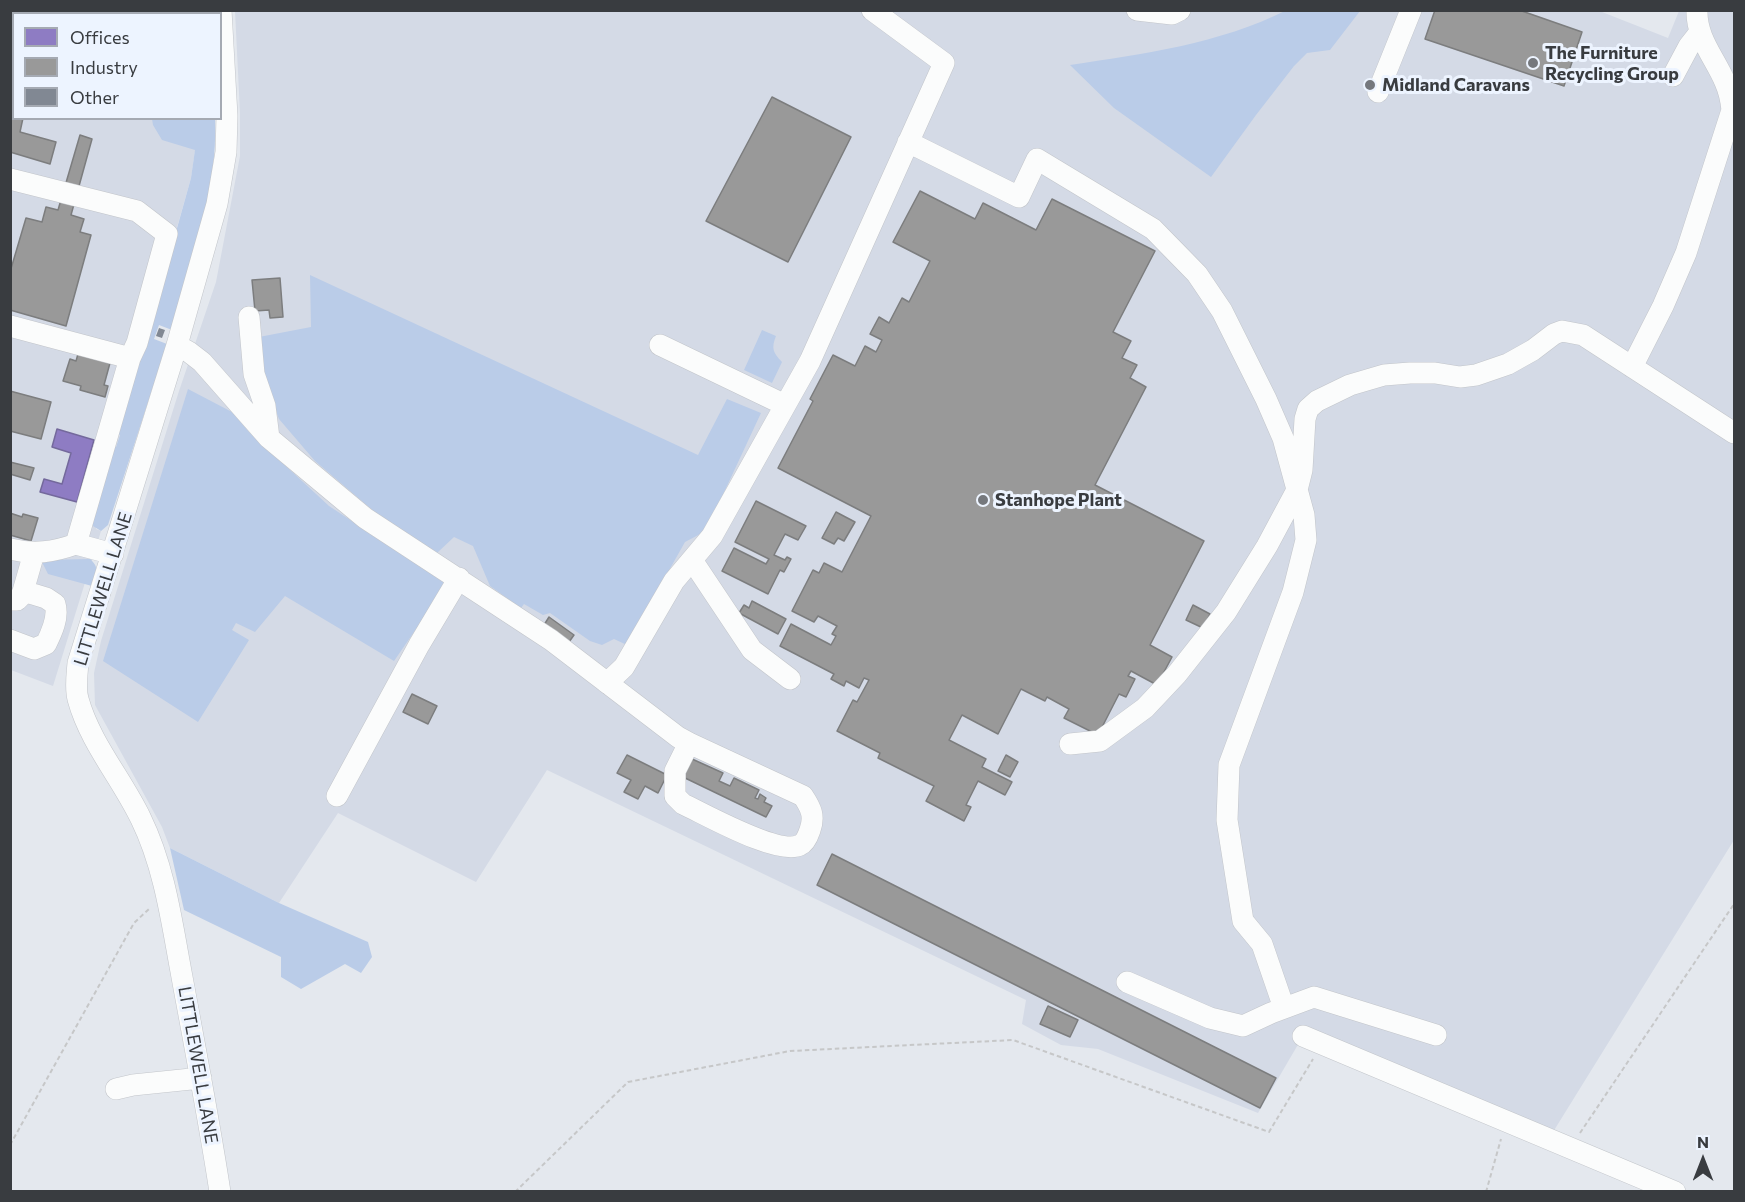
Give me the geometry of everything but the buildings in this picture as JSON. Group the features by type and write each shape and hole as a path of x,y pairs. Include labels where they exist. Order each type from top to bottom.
{"street":[{"path":"607,683 624,667 674,581 712,536 810,361 944,63 872,10"},
{"path":"1137,10 1172,14 1180,10"},
{"path":"1378,92 1411,10"},
{"path":"1632,367 1663,306 1686,253 1731,110 1725,81 1700,32 1697,10"},
{"path":"1673,76 1689,46 1700,32"},
{"name":"LITTLEWELL LANE","path":"220,1191 167,900 154,848 141,819 90,731 77,698 76,680 78,663 177,345 217,204 226,152 227,116 222,40"},
{"path":"908,142 1018,197 1037,159 1154,229 1197,274 1222,311 1283,438 1304,515 1306,540 1293,592 1228,765 1227,819 1243,921 1262,944 1284,1008"},
{"path":"10,179 137,211 167,234 137,343 130,358 76,544"},
{"path":"249,317 254,374 265,406 269,438"},
{"path":"10,326 130,358"},
{"path":"1070,744 1100,741 1145,708 1177,674 1226,612 1267,546 1297,490 1302,470 1305,419 1308,409 1317,401 1350,385 1384,375 1401,373 1435,373 1460,377 1476,375 1508,364 1533,350 1550,336 1562,331 1583,335 1734,433"},
{"path":"177,345 202,362 269,438 365,518 551,640 678,737 689,742 803,796 812,809 811,829 806,839 799,846 788,847 772,844 750,837 684,804 675,796 675,771 689,742"},
{"path":"660,345 785,405"},
{"path":"10,549 34,553 56,551 76,544 113,554"},
{"path":"10,640 34,649 46,644 52,632 57,610 55,604 46,598 17,596 34,553"},
{"path":"692,560 752,650 790,680"},
{"path":"337,796 418,645 459,578"},
{"path":"1127,982 1210,1018 1243,1026 1314,997 1436,1035"},
{"path":"1303,1036 1675,1191"},
{"path":"116,1089 201,1078"}],"path":[{"path":"10,1145 134,923 153,906 167,900"},
{"path":"1571,1148 1734,904"},
{"path":"515,1191 628,1082 790,1051 1013,1040 1269,1132 1313,1059"},
{"path":"1486,1191 1502,1133"}],"shaded area":[{"path":"198,10 198,12 12,12 12,120 206,120 195,151 191,178 117,433 120,435 116,447 113,446 96,529 101,531 53,686 11,670 10,11"},
{"path":"206,10 206,12 154,12"},
{"path":"1287,10 1360,11 1330,50 1307,53 1294,66 1211,177 1114,108 1070,65 1153,52 1208,39 1261,22"},
{"path":"1597,10 1668,38 1679,11 1734,11 1734,840 1553,1132 1303,1036 1258,1113 1098,1049 1061,1045 1022,1024 1026,1000 547,770 476,882 338,813 279,903 170,848 162,827 95,705 94,673 101,641 179,391 216,282 240,156 235,11"},
{"path":"152,120 215,120 212,173 202,226 172,330 159,325 154,339 167,344 108,525 101,531 93,526 92,518 112,446 116,447 120,435 116,433 152,318 191,178 195,150 162,140"},
{"path":"310,275 698,455 727,399 761,413 706,531 685,542 627,645 614,639 602,645 590,641 550,613 543,615 524,604 521,608 490,586 473,546 454,537 437,553 384,520 315,461 279,419 258,366 259,337 311,327"},
{"path":"762,330 776,336 774,350 782,362 772,383 744,370"},
{"path":"188,389 232,412 249,432 329,506 443,581 443,590 394,661 285,596 255,632 236,623 232,630 249,640 198,722 103,661"},
{"path":"90,559 96,569 92,586 48,574 41,560"},
{"path":"170,848 279,903 368,942 372,957 361,973 345,964 301,989 281,977 281,957 184,910"}],"place":[{"name":"The Furniture Recycling Group","path":"1533,63"},
{"name":"Midland Caravans","path":"1370,85"},
{"name":"Stanhope Plant","path":"983,500"}]}
